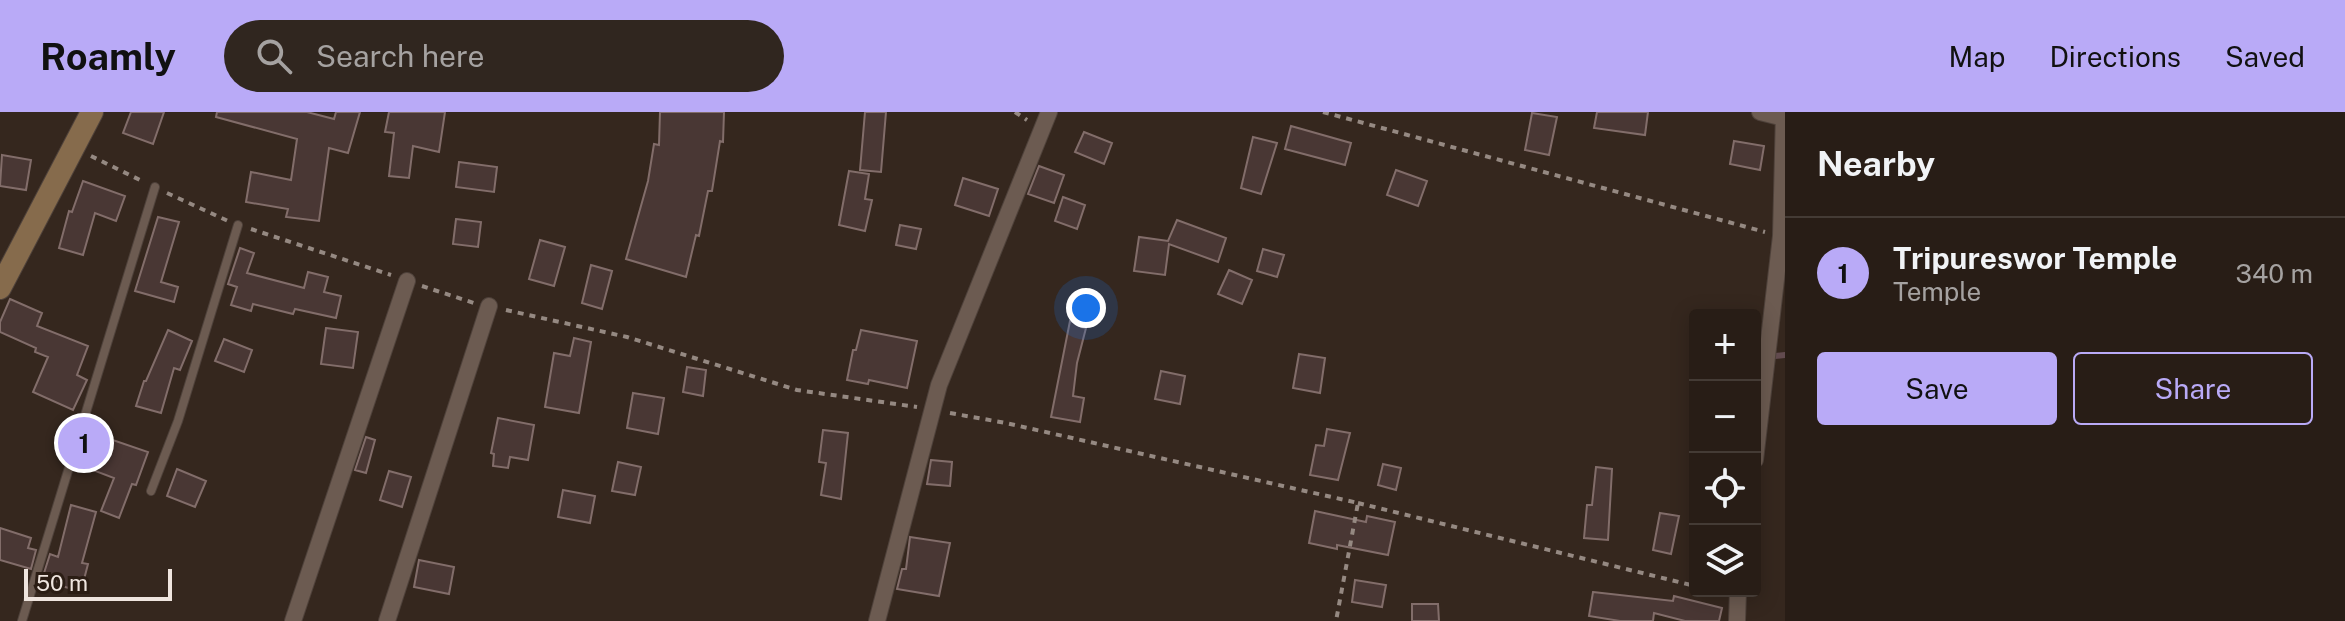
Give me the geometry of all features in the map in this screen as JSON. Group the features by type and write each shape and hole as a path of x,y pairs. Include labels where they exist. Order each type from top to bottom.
{"street":[{"path":"0,288 92,112"},
{"path":"877,621 939,385 1049,112"},
{"path":"1756,453 1781,236 1784,122 1760,112"},
{"path":"293,621 407,281"},
{"path":"387,621 489,306"},
{"path":"1737,621 1738,597"}],"lane":[{"path":"22,621 155,187"},
{"path":"151,491 178,421 238,225"}],"path":[{"path":"1323,112 1781,236"},
{"path":"72,147 238,225 489,306 627,337 797,390 1006,423 1358,503 1689,585"},
{"path":"1336,621 1358,503"}],"building":[{"path":"131,112 164,112 153,144 123,133"},
{"path":"217,112 307,112 334,119 336,112 360,112 348,153 329,148 319,221 286,217 288,209 246,202 251,172 291,180 297,139 216,117"},
{"path":"389,112 445,112 439,152 413,146 409,178 389,176 394,133 385,132"},
{"path":"660,112 724,112 723,142 720,141 712,191 708,191 699,236 696,235 686,277 626,259 648,181 654,144 659,145"},
{"path":"865,112 886,112 881,172 860,170"},
{"path":"1597,112 1648,112 1645,135 1594,128"},
{"path":"1532,113 1557,117 1549,155 1525,150"},
{"path":"1291,126 1351,143 1345,165 1285,149"},
{"path":"1084,132 1112,143 1104,164 1075,152"},
{"path":"1253,137 1277,143 1261,194 1241,188"},
{"path":"1734,141 1764,146 1760,170 1730,164"},
{"path":"2,155 31,160 26,190 0,186"},
{"path":"459,162 497,167 494,192 456,187"},
{"path":"1039,166 1064,175 1054,203 1028,194"},
{"path":"1396,170 1427,181 1418,206 1387,195"},
{"path":"849,171 869,174 865,199 872,200 865,231 839,225"},
{"path":"963,178 998,189 989,216 955,205"},
{"path":"83,181 125,196 116,221 95,213 83,255 59,248 69,211 72,212"},
{"path":"1063,197 1085,205 1077,229 1055,221"},
{"path":"158,217 179,222 161,282 178,287 174,302 135,291"},
{"path":"456,219 481,222 478,247 453,244"},
{"path":"1177,220 1226,238 1218,262 1169,244 1165,275 1134,271 1139,237 1168,241"},
{"path":"900,225 921,229 916,249 896,245"},
{"path":"540,240 565,247 554,286 529,279"},
{"path":"240,248 254,253 247,273 304,288 308,272 328,277 324,292 341,296 336,318 295,309 293,314 253,304 251,311 231,305 237,287 228,284"},
{"path":"1263,249 1284,255 1277,277 1257,271"},
{"path":"591,265 612,271 602,309 582,303"},
{"path":"1229,270 1252,280 1242,304 1218,294"},
{"path":"10,299 42,313 37,326 88,346 77,375 87,380 73,410 33,392 48,357 35,352 36,348 0,332 0,322"},
{"path":"1070,321 1082,323 1081,327 1086,328 1073,396 1084,398 1080,422 1051,417"},
{"path":"326,328 358,332 353,368 321,364"},
{"path":"168,330 192,341 180,370 174,368 161,413 136,406"},
{"path":"861,330 917,341 907,388 869,380 868,384 847,380"},
{"path":"574,338 591,342 579,413 545,407 554,353 570,356"},
{"path":"224,339 252,350 244,372 215,361"},
{"path":"1299,354 1325,358 1320,393 1293,388"},
{"path":"687,367 706,370 703,396 683,392"},
{"path":"1161,371 1185,376 1180,404 1155,399"},
{"path":"633,393 664,398 658,434 627,428"},
{"path":"498,418 534,425 528,460 510,457 508,468 493,466 494,454 491,453"},
{"path":"1327,429 1350,433 1338,480 1310,475 1316,445 1324,446"},
{"path":"823,430 848,433 841,499 821,495 826,463 819,462"},
{"path":"101,436 148,452 119,518 101,511 114,478 90,469"},
{"path":"366,437 375,440 366,473 355,470"},
{"path":"931,460 952,462 950,486 927,484"},
{"path":"618,462 641,467 635,495 612,491"},
{"path":"1383,464 1401,468 1396,490 1378,485"},
{"path":"1596,467 1612,469 1608,540 1584,538 1587,505 1592,505"},
{"path":"177,469 206,481 195,507 167,496"},
{"path":"389,471 411,477 402,507 380,500"},
{"path":"563,490 595,496 590,523 558,517"},
{"path":"71,505 96,512 82,563 88,564 81,591 61,586 62,583 45,578 47,574 44,573 50,554 58,557"},
{"path":"1315,511 1366,522 1367,516 1395,522 1388,555 1309,543"},
{"path":"1660,513 1679,516 1671,554 1653,550"},
{"path":"0,528 31,538 28,548 36,550 31,569 0,560"},
{"path":"910,537 950,543 939,596 897,589 902,569 906,569"},
{"path":"419,560 454,567 449,594 414,587"},
{"path":"1355,580 1386,585 1382,607 1352,602"},
{"path":"1593,592 1673,601 1674,596 1722,608 1719,621 1685,621 1654,613 1653,621 1620,621 1589,616"},
{"path":"1412,604 1438,604 1439,621 1412,621"}],"waterway":[{"path":"1775,356 1785,355"}],"place":[{"name":"Tripureswor Temple","path":"84,443"}]}
